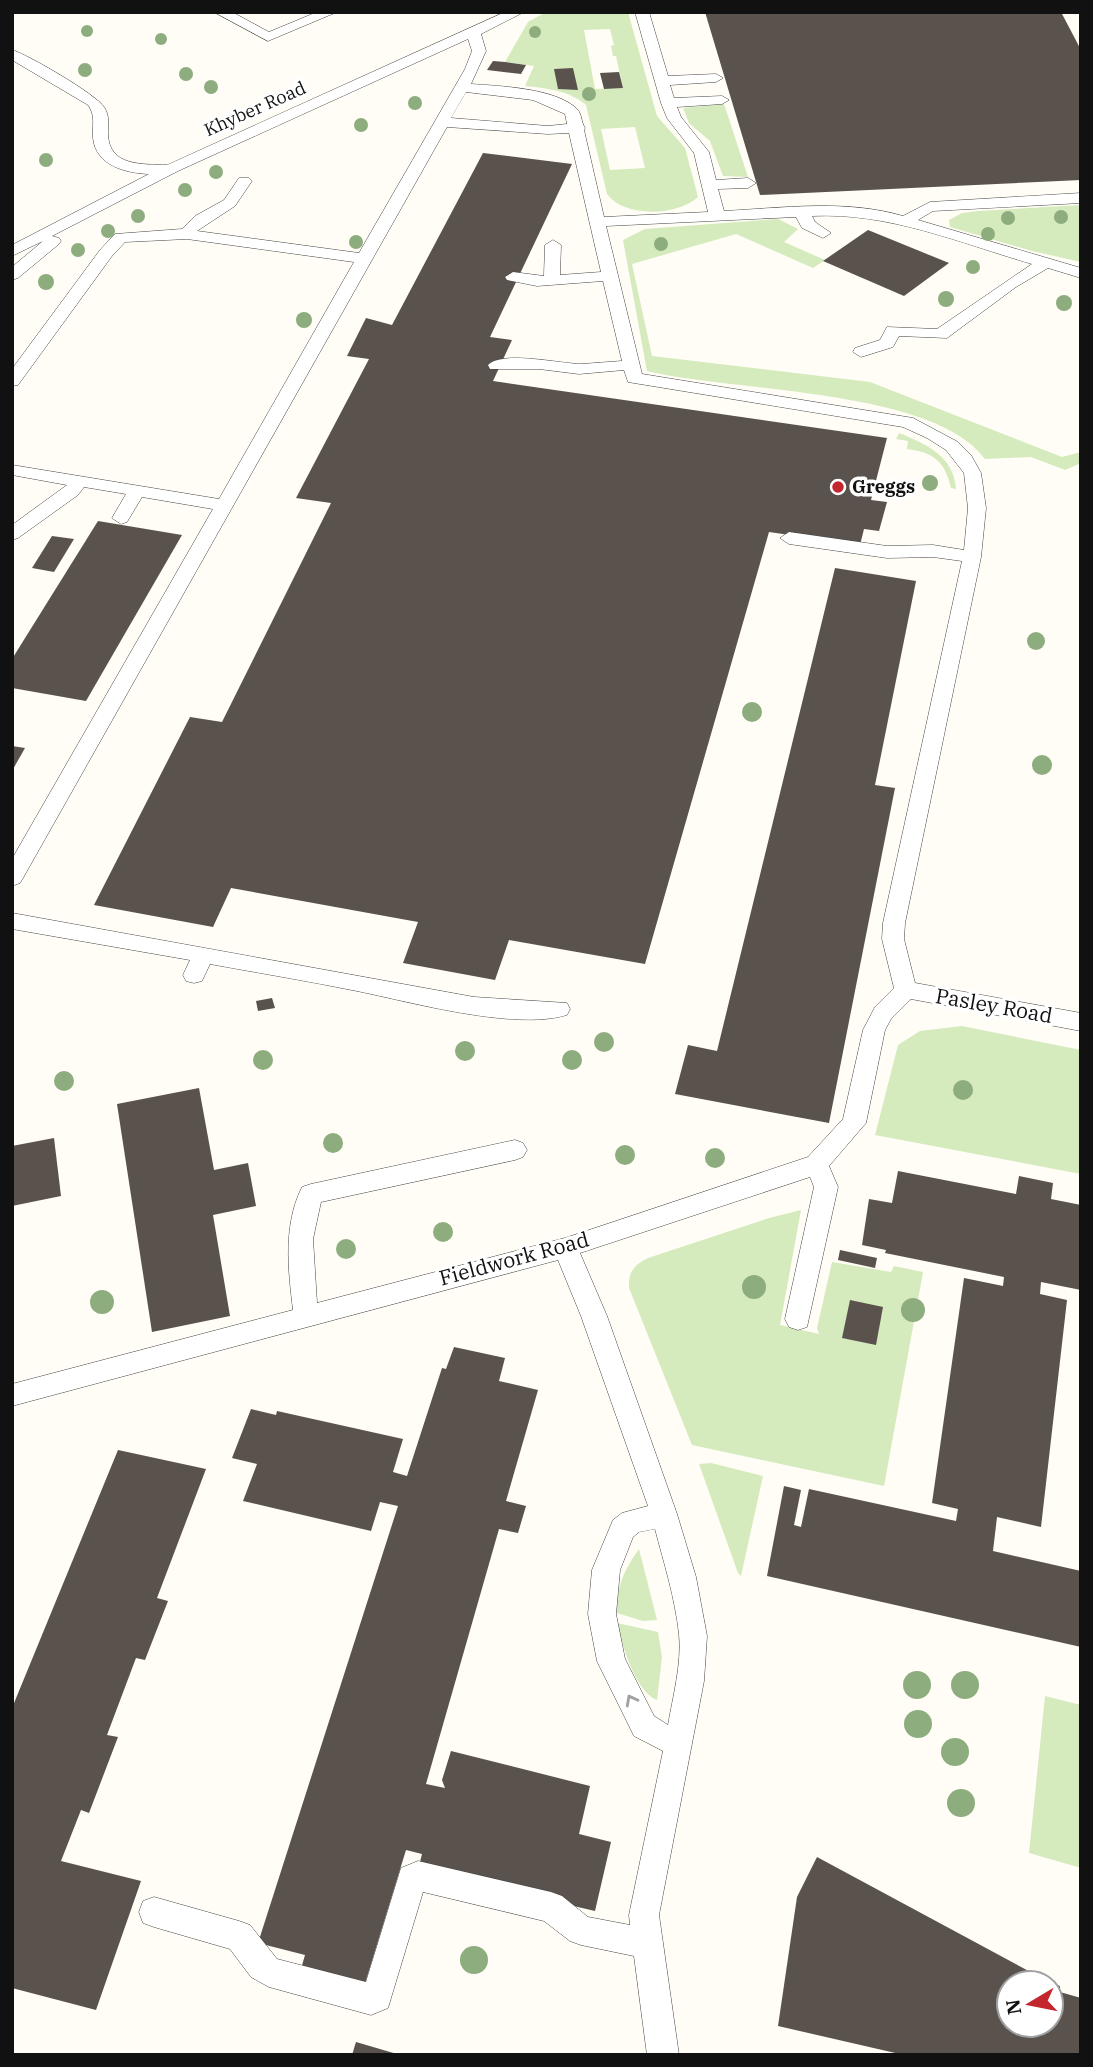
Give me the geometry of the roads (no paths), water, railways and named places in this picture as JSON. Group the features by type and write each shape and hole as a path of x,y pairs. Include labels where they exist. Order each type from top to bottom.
{"lane":[{"path":"221,12 268,37 330,12"},
{"name":"Khyber Road","path":"12,251 173,168 473,32 497,16 517,12"},
{"path":"642,12 674,118 701,152 717,216"},
{"path":"12,878 362,258 442,122 480,51 473,32"},
{"path":"12,54 93,102 103,119 101,142 105,152 125,167 144,171 173,168"},
{"path":"662,81 716,78"},
{"path":"461,87 557,102 572,112 578,128 634,378 906,422 932,433 959,451 977,481 979,499 972,557 894,923 893,939 906,990"},
{"path":"668,103 722,100"},
{"path":"442,122 550,130 578,128"},
{"path":"187,234 192,225 207,214 228,204 244,181"},
{"path":"710,185 748,183"},
{"path":"905,221 930,207 1081,198"},
{"path":"599,222 861,211 905,221 1081,273"},
{"path":"12,275 88,212"},
{"path":"802,212 808,225 823,233"},
{"path":"12,381 116,240 129,234 187,234 362,258"},
{"path":"552,280 553,245"},
{"path":"861,352 887,343 893,331 941,334 1010,284 1045,263"},
{"path":"513,278 552,280 610,276"},
{"path":"496,365 579,369 629,365"},
{"path":"515,385 524,365"},
{"path":"12,470 223,505"},
{"path":"12,534 72,491 79,481"},
{"path":"121,518 137,491"},
{"path":"789,538 887,552 933,551 972,557"},
{"path":"12,921 198,965 494,1010 531,1012 559,1009"},
{"name":"Pasley Road","path":"906,990 1081,1022"},
{"name":"Fieldwork Road","path":"12,1395 565,1248 796,1173 816,1164 854,1123 874,1030 883,1013 906,990"},
{"path":"306,1316 300,1256 301,1219 310,1194 515,1150"},
{"path":"798,1320 826,1187 816,1164"},
{"path":"565,1248 594,1316 664,1514 682,1577 693,1636 690,1681 644,1915 663,2055"},
{"path":"664,1514 632,1522 623,1529 606,1570 602,1614 611,1661 644,1726 679,1742"},
{"path":"154,1912 239,1936 262,1966 270,1972 371,1999 377,1997 412,1879 418,1876 551,1907 581,1930 620,1940 647,1942"}],"place":[{"name":"Greggs","path":"838,487"}]}
